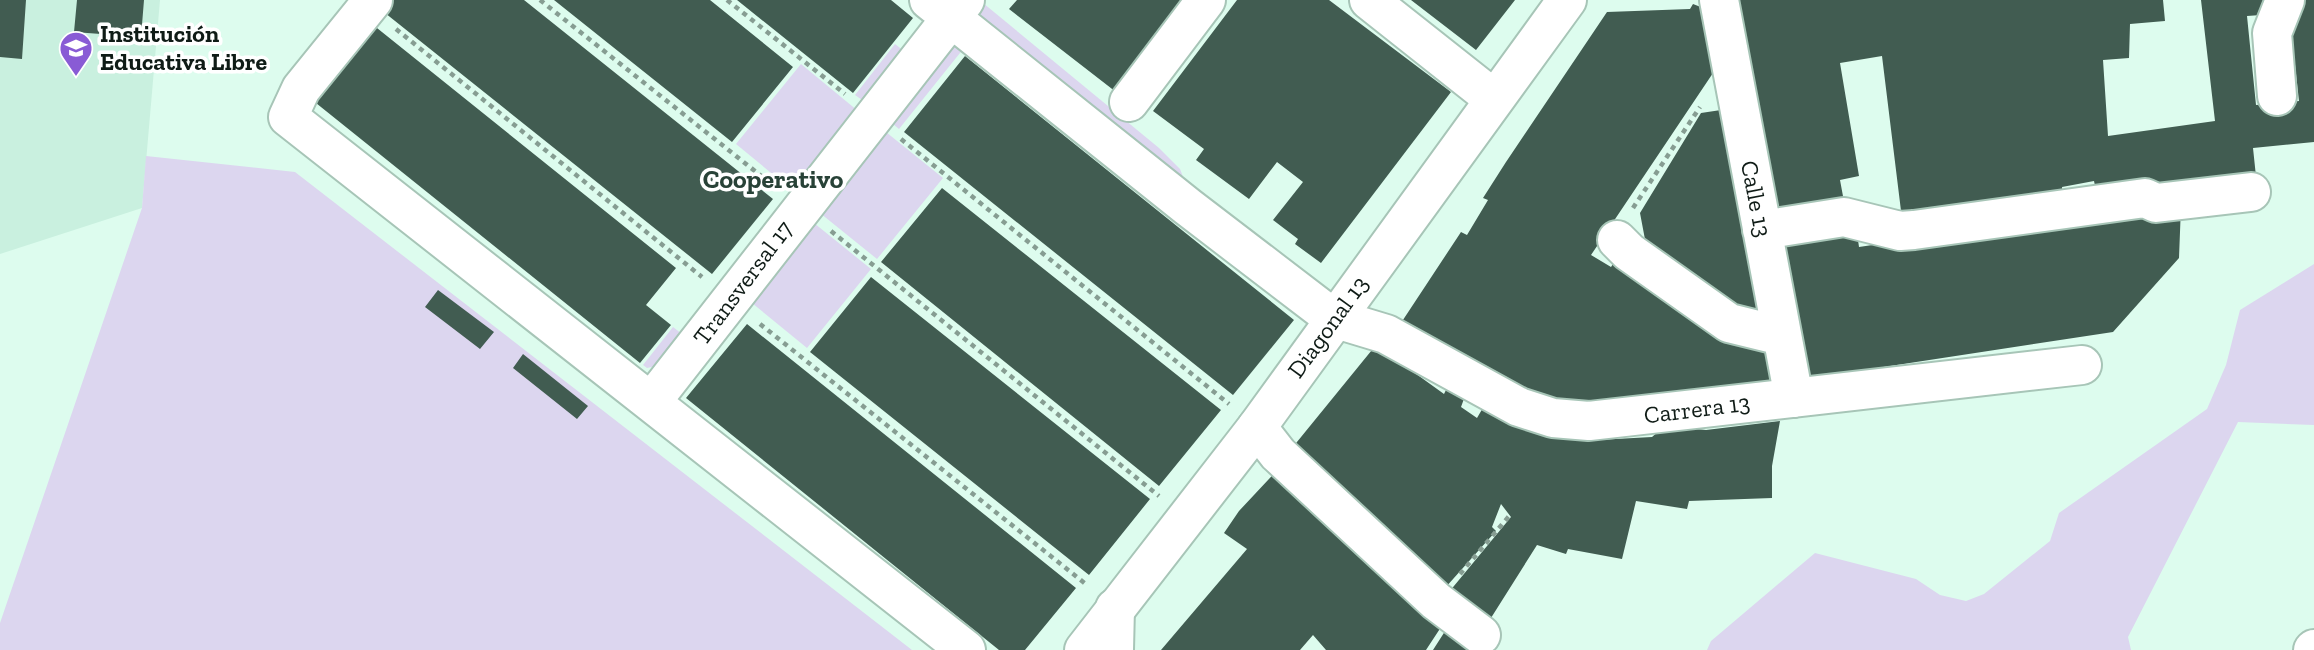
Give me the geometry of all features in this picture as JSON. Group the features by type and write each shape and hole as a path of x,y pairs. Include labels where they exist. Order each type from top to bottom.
{"street":[{"path":"1129,102 1206,0"},
{"path":"1369,0 1494,99"},
{"name":"Diagonal 13","path":"1113,639 1187,518 1257,427 1333,318 1569,0"},
{"name":"Calle 13","path":"1719,0 1794,398"},
{"path":"2277,96 2272,33 2285,0"},
{"path":"370,3 301,89 288,117 966,650"},
{"name":"Transversal 17","path":"652,401 873,116 948,6"},
{"path":"948,6 1188,207 1333,318"},
{"path":"1762,230 1844,217 1900,231 1914,230 2145,198 2156,203 2251,192"},
{"path":"1617,240 1629,252 1729,323 1782,336"},
{"name":"Carrera 13","path":"1333,318 1386,334 1519,407 1553,418 1589,421 2082,365"},
{"path":"1257,427 1278,454 1436,601 1481,635"}],"path":[{"path":"540,0 1187,518"},
{"path":"727,0 1257,427"},
{"path":"370,3 731,300 1113,639"},
{"path":"1617,240 1625,221 1702,104 1734,82"},
{"path":"1436,601 1510,514"}],"shaded area":[{"name":"Institución Educativa Libre","path":"0,0 160,0 142,208 0,254"},
{"path":"983,3 1159,148 1180,169 1188,190 980,18 977,12"},
{"path":"895,44 904,51 865,102 855,95"},
{"path":"952,46 964,48 899,129 887,119"},
{"path":"801,64 858,111 793,191 736,144"},
{"path":"881,128 943,178 877,259 815,209"},
{"path":"146,156 295,172 912,650 0,650 0,623 142,208"},
{"path":"809,219 871,269 807,348 752,303"},
{"path":"2314,264 2314,425 2238,422 2128,637 2131,650 1707,650 1711,641 1815,553 1916,579 1940,595 1966,601 1984,594 2050,541 2059,513 2207,409 2226,365 2240,310"},
{"path":"673,327 682,334 656,366 647,368 643,365"}],"building":[{"path":"0,0 26,0 22,59 0,57"},
{"path":"77,0 144,0 141,37 74,32"},
{"path":"387,0 524,0 773,199 712,274 380,9"},
{"path":"554,0 710,0 793,67 732,142"},
{"path":"737,0 891,0 913,18 853,93"},
{"path":"1017,0 1188,0 1116,92 1009,9"},
{"path":"1237,0 1329,0 1451,92 1321,263 1295,244 1298,239 1273,220 1303,182 1277,162 1249,199 1196,160 1204,149 1153,111"},
{"path":"1411,0 1515,0 1476,50"},
{"path":"1729,0 2163,0 2165,21 2130,24 2129,58 2103,60 2108,136 2215,121 2201,0 2273,0 2275,14 2247,16 2256,105 2299,101 2289,10 2299,0 2314,0 2314,142 2253,148 2257,186 2097,195 2094,181 2062,187 2063,200 1902,219 1882,56 1840,63 1859,176 1840,180 1845,207 1777,217"},
{"path":"1693,4 1711,11 1713,73 1591,255 1611,267 1617,258 1770,355 1770,383 1597,410 1566,399 1558,409 1399,326 1461,232 1467,235 1488,200 1483,198 1607,12 1690,9"},
{"path":"372,24 676,268 646,305 671,325 640,363 311,99"},
{"path":"965,56 1294,320 1233,395 904,132"},
{"path":"1721,110 1758,317 1740,320 1647,250 1640,213 1701,113"},
{"path":"942,188 1221,410 1159,486 881,262"},
{"path":"2181,206 2179,258 2113,332 1805,379 1784,237 1856,226 1859,247 2127,207"},
{"path":"871,277 1150,499 1089,575 810,352"},
{"path":"438,290 494,332 480,349 425,307"},
{"path":"747,324 1076,588 1025,650 999,650 686,398"},
{"path":"1376,345 1444,394 1447,388 1465,396 1461,407 1477,418 1484,406 1528,423 1597,440 1652,437 1659,431 1685,431 1686,428 1706,430 1780,421 1772,466 1772,498 1689,501 1687,509 1636,501 1622,559 1568,549 1566,554 1537,545 1484,629 1449,592 1511,517 1501,504 1492,527 1496,531 1445,588 1288,453"},
{"path":"523,354 588,406 577,419 513,368"},
{"path":"1281,466 1445,621 1426,650 1326,650 1313,635 1300,650 1161,650 1247,549 1224,533 1239,511"},
{"path":"1449,625 1484,650 1433,650"}],"place":[{"name":"Institución Educativa Libre","path":"76,78"}],"district":[{"name":"Cooperativo","path":"773,179"}]}
